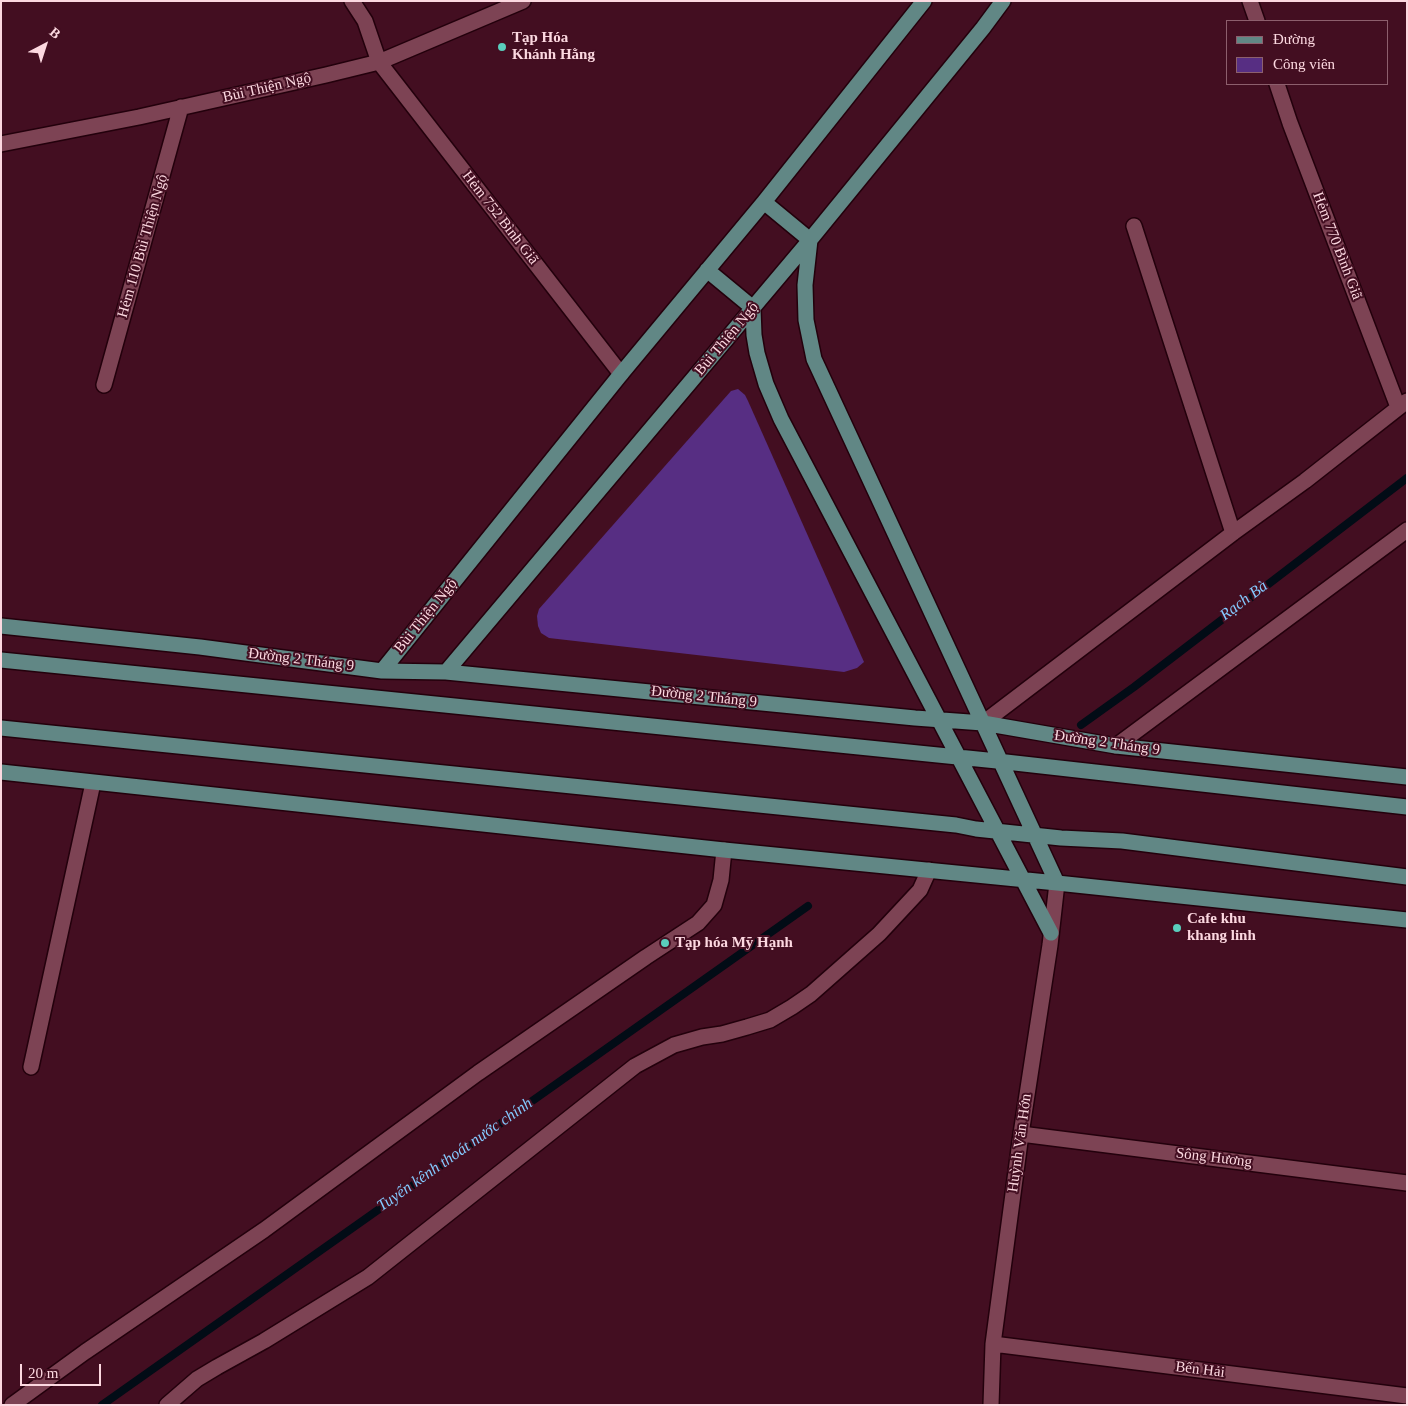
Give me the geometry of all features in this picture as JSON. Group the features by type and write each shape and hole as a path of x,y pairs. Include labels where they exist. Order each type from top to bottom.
{"main road":[{"name":"Bùi Thiện Ngộ","path":"382,671 621,374 764,202 924,1"},
{"name":"Bùi Thiện Ngộ","path":"446,672 810,240 1003,1"},
{"path":"764,202 810,240 804,285 806,320 814,359 1057,883"},
{"path":"708,270 753,308 757,353 766,384 781,419 1051,933"},
{"name":"Đường 2 Tháng 9","path":"1,626 200,647 382,671 446,672 983,723 1116,746 1407,777"},
{"name":"Đường 2 Tháng 9","path":"1,660 959,757 1407,807"},
{"path":"1,728 956,825 976,829 1061,838 1122,841 1407,877"},
{"path":"1,772 724,850 1023,879 1407,920"}],"street":[{"path":"352,1 366,21 379,62"},
{"name":"Bùi Thiện Ngộ","path":"1,144 181,107 379,62 523,1"},
{"path":"1250,1 1256,20"},
{"name":"Hẻm 752 Bình Giã","path":"379,62 621,374"},
{"name":"Hẻm 770 Bình Giã","path":"1277,85 1290,123 1403,404"},
{"name":"Hẻm 110 Bùi Thiện Ngộ","path":"104,386 181,107"},
{"path":"1134,226 1233,533"},
{"path":"983,723 1233,533 1305,481 1403,404"},
{"path":"1116,746 1407,530"},
{"path":"31,1067 93,783"},
{"path":"12,1405 264,1230 478,1074 698,923 714,905 721,880 724,850"},
{"path":"167,1405 197,1379 217,1366 264,1341 368,1277 635,1066 674,1045 770,1020 811,994 879,934 920,890 929,870"},
{"name":"Huỳnh Văn Hớn","path":"990,1405 993,1344 1057,883"},
{"name":"Sông Hương","path":"1021,1134 1407,1183"},
{"name":"Bến Hải","path":"993,1344 1407,1396"}],"green space":[{"path":"738,389 745,395 748,401 864,662 857,668 844,672 549,638 541,633 537,616 539,609 731,391"}],"waterway":[{"name":"Rạch Bà","path":"1081,725 1134,687 1407,478"},
{"name":"Tuyến kênh thoát nước chính","path":"102,1405 808,906"}],"place":[{"name":"Tạp Hóa Khánh Hằng","path":"502,47"},
{"name":"Cafe khu khang linh","path":"1177,928"},
{"name":"Tạp hóa Mỹ Hạnh","path":"665,943"}]}
